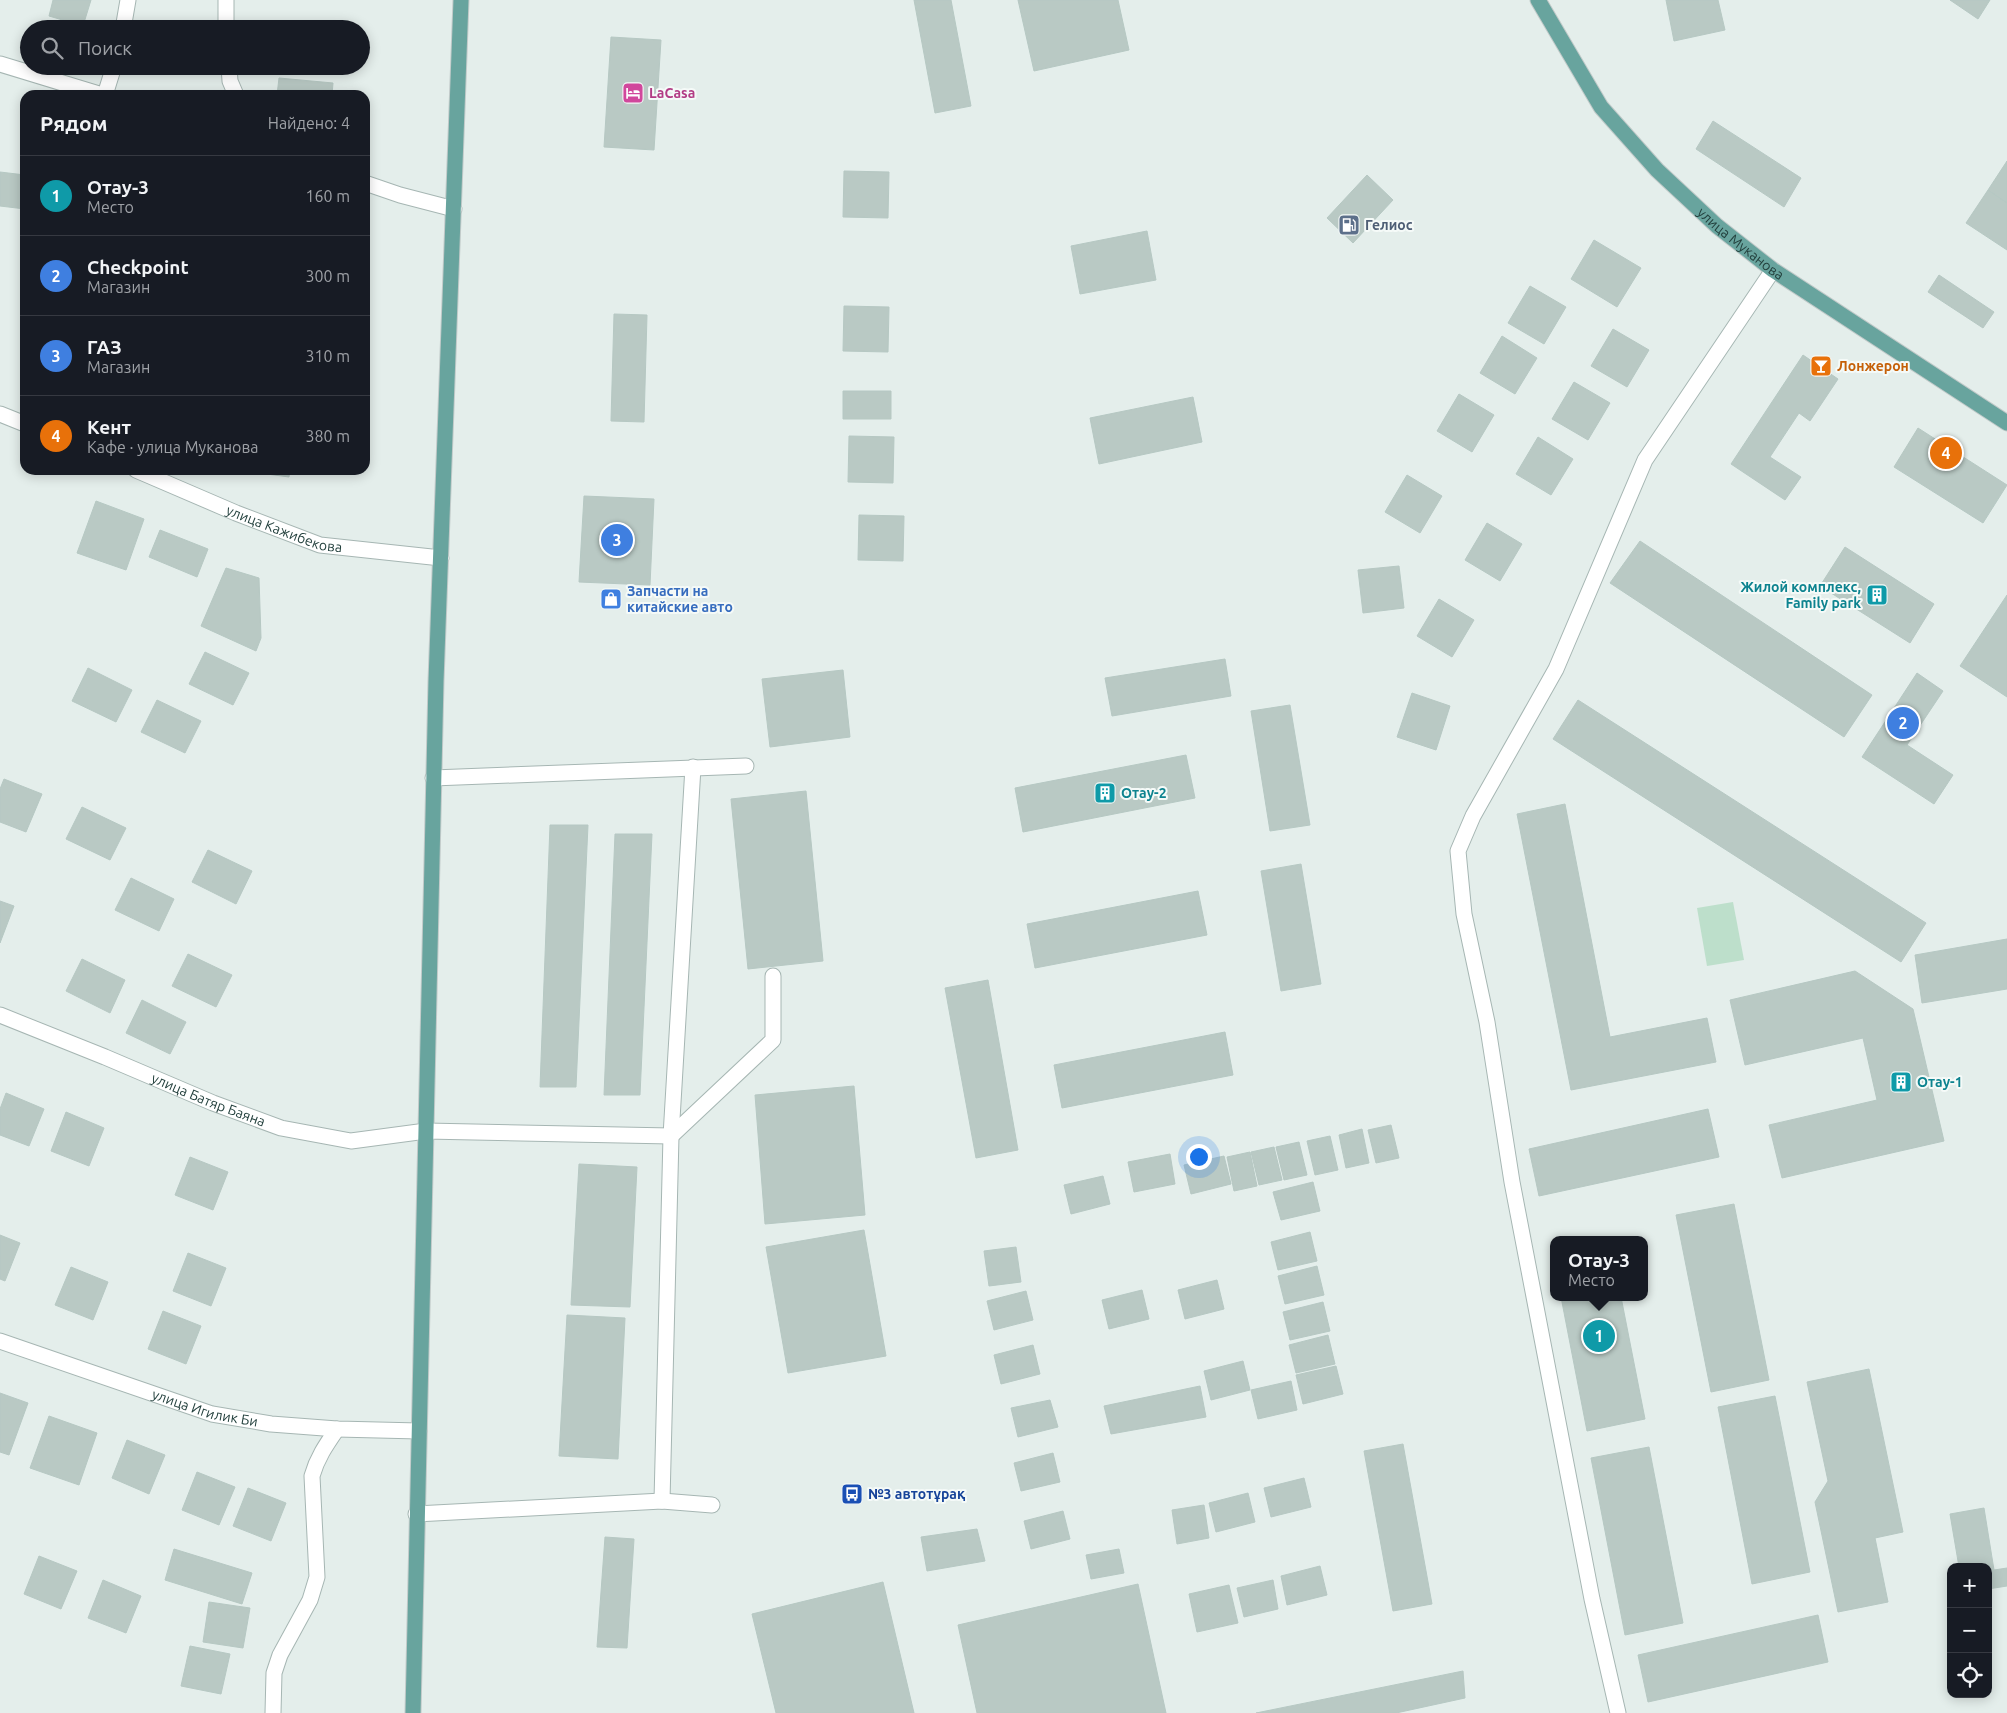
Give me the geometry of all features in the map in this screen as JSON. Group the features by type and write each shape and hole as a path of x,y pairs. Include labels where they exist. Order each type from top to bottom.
{"main road":[{"path":"413,1713 434,778 461,0"},
{"name":"улица Муканова","path":"1538,0 1601,107 1657,170 1717,226 1773,270 2007,423"}],"street":[{"path":"125,20 128,0"},
{"path":"226,0 226,20"},
{"path":"0,64 20,70"},
{"path":"37,75 87,90"},
{"path":"106,90 111,75"},
{"path":"230,75 234,90"},
{"path":"370,185 400,195 454,209"},
{"path":"1618,1713 1592,1599 1512,1182 1487,1022 1464,914 1458,851 1473,816 1556,669 1645,460 1773,270"},
{"path":"0,414 20,422"},
{"name":"улица Кажибекова","path":"148,475 236,513 320,545 441,558"},
{"path":"434,778 746,766"},
{"path":"662,1501 670,1136 693,767"},
{"path":"670,1136 772,1040 773,976"},
{"name":"улица Батяр Баяна","path":"0,1015 105,1057 213,1104 281,1128 351,1141 426,1131 670,1136"},
{"name":"улица Игилик Би","path":"0,1342 212,1414 271,1424 337,1430 419,1431"},
{"path":"273,1713 274,1673 280,1655 310,1600 317,1577 312,1476 323,1448 337,1430"},
{"path":"416,1514 662,1501 712,1505"}],"green space":[{"path":"1733,902 1744,960 1707,966 1697,908"}],"building":[{"path":"53,0 91,0 85,20 63,20 49,16"},
{"path":"914,0 951,0 971,106 935,113"},
{"path":"1018,0 1118,0 1129,50 1034,71"},
{"path":"1666,0 1718,0 1725,30 1674,41"},
{"path":"1950,0 1990,0 1978,19"},
{"name":"LaCasa","path":"611,37 661,40 654,150 604,147"},
{"path":"279,78 333,83 332,90 278,90"},
{"path":"1713,121 1801,178 1784,207 1696,149"},
{"path":"2007,161 2007,203 1988,190"},
{"path":"844,171 889,172 888,218 843,217"},
{"path":"0,172 20,174 20,208 0,206"},
{"path":"1367,175 1393,200 1353,243 1327,218"},
{"path":"1988,190 2007,203 2007,250 1966,223"},
{"path":"1147,231 1156,280 1080,294 1071,246"},
{"path":"1594,240 1641,268 1617,307 1571,279"},
{"path":"1939,275 1994,312 1983,328 1928,292"},
{"path":"1530,286 1566,307 1544,344 1508,323"},
{"path":"844,306 889,307 888,352 843,351"},
{"path":"614,314 647,315 644,422 611,421"},
{"path":"1613,329 1649,350 1627,387 1591,366"},
{"path":"1502,336 1537,358 1515,394 1480,373"},
{"path":"1803,355 1838,379 1810,421 1799,413 1770,457 1801,477 1785,500 1731,464"},
{"path":"1574,382 1610,403 1588,440 1552,419"},
{"path":"843,391 891,391 891,419 843,419"},
{"path":"1459,394 1494,415 1472,452 1437,431"},
{"path":"1193,397 1202,442 1099,464 1090,418"},
{"path":"1918,428 2007,485 1983,523 1894,467"},
{"path":"849,436 894,437 893,483 848,482"},
{"path":"1538,437 1573,459 1551,495 1516,474"},
{"path":"1407,475 1442,496 1420,533 1385,512"},
{"path":"584,496 654,499 650,585 579,582"},
{"path":"96,501 144,519 126,570 77,553"},
{"path":"859,515 904,516 903,561 858,560"},
{"path":"1487,523 1522,544 1500,581 1465,560"},
{"path":"160,530 208,549 197,577 149,557"},
{"path":"1640,541 1872,695 1844,737 1610,583"},
{"name":"Жилой комплекс, Family park","path":"1845,547 1934,604 1910,643 1820,586"},
{"path":"1399,566 1404,608 1363,613 1358,570"},
{"path":"226,568 259,578 261,638 256,651 201,626"},
{"path":"2007,595 2007,697 1960,666"},
{"path":"1439,599 1474,620 1452,657 1417,636"},
{"path":"205,652 249,673 233,705 189,684"},
{"path":"1225,659 1231,696 1112,716 1105,678"},
{"path":"88,668 132,690 116,722 72,701"},
{"path":"843,670 850,737 770,747 762,679"},
{"path":"1917,673 1943,691 1907,745 1953,775 1934,804 1862,757"},
{"path":"1412,693 1450,706 1436,750 1397,737"},
{"path":"157,700 201,721 185,753 141,732"},
{"path":"1578,700 1926,923 1901,962 1553,739"},
{"path":"1290,705 1310,825 1270,831 1251,711"},
{"name":"Отау-2","path":"1186,755 1195,798 1023,832 1015,788"},
{"path":"4,779 42,794 26,832 0,822 0,789"},
{"path":"806,791 823,961 748,969 731,799"},
{"path":"1565,804 1610,1037 1707,1018 1716,1062 1571,1090 1517,814"},
{"path":"82,807 126,828 110,860 66,839"},
{"path":"550,825 588,825 576,1087 540,1087"},
{"path":"615,834 652,834 640,1095 604,1095"},
{"path":"208,850 252,871 236,904 192,882"},
{"path":"1301,864 1321,984 1281,991 1261,871"},
{"path":"131,878 174,899 159,931 115,910"},
{"path":"1198,891 1207,935 1035,968 1027,924"},
{"path":"0,901 14,906 0,943"},
{"path":"2007,939 2007,989 1922,1003 1915,955"},
{"path":"188,954 232,975 216,1007 172,986"},
{"path":"82,959 125,980 110,1013 66,991"},
{"name":"Отау-1","path":"1855,971 1913,1009 1944,1141 1782,1178 1769,1125 1877,1100 1863,1038 1745,1065 1730,1000"},
{"path":"988,980 1018,1150 976,1158 945,988"},
{"path":"142,1000 186,1022 170,1054 126,1033"},
{"path":"1225,1032 1233,1075 1062,1108 1054,1065"},
{"path":"854,1086 865,1215 765,1224 755,1095"},
{"path":"6,1093 44,1109 29,1146 0,1135 0,1109"},
{"path":"1708,1109 1719,1157 1539,1196 1529,1149"},
{"path":"66,1112 104,1128 89,1166 51,1151"},
{"path":"1391,1125 1399,1158 1376,1163 1368,1130"},
{"path":"1362,1129 1369,1163 1346,1168 1339,1135"},
{"path":"1330,1136 1338,1170 1315,1175 1307,1141"},
{"path":"1299,1142 1307,1175 1284,1180 1276,1147"},
{"path":"1274,1147 1282,1180 1259,1185 1251,1152"},
{"path":"1250,1152 1257,1186 1234,1191 1227,1157"},
{"path":"1170,1154 1175,1184 1134,1192 1128,1162"},
{"path":"1224,1156 1231,1184 1191,1194 1184,1165"},
{"path":"190,1157 228,1172 213,1210 175,1195"},
{"path":"579,1164 637,1167 630,1307 571,1305"},
{"path":"1103,1176 1110,1204 1071,1214 1064,1185"},
{"path":"1313,1182 1320,1211 1281,1220 1273,1192"},
{"path":"1734,1204 1769,1380 1711,1392 1676,1215"},
{"path":"864,1230 886,1356 788,1373 766,1247"},
{"path":"1310,1232 1317,1261 1278,1270 1271,1242"},
{"path":"0,1235 20,1243 5,1281 0,1279"},
{"path":"1016,1247 1021,1282 989,1286 984,1251"},
{"path":"188,1253 226,1268 211,1306 173,1291"},
{"path":"1317,1266 1324,1295 1285,1304 1278,1276"},
{"path":"71,1267 108,1282 93,1320 55,1305"},
{"path":"1217,1280 1224,1309 1185,1319 1178,1290"},
{"path":"1142,1290 1149,1319 1109,1329 1102,1300"},
{"path":"1026,1291 1033,1320 994,1330 987,1301"},
{"path":"1562,1301 1622,1301 1645,1419 1587,1431"},
{"path":"1323,1302 1330,1331 1290,1340 1283,1312"},
{"path":"163,1311 201,1326 186,1364 148,1349"},
{"path":"567,1315 625,1318 618,1459 559,1456"},
{"path":"1328,1335 1335,1364 1296,1373 1289,1345"},
{"path":"1033,1345 1040,1374 1001,1384 994,1355"},
{"path":"1243,1361 1250,1390 1211,1400 1204,1371"},
{"path":"1336,1366 1343,1394 1303,1404 1296,1375"},
{"path":"1869,1369 1903,1532 1875,1538 1888,1602 1838,1612 1815,1502 1828,1481 1807,1382"},
{"path":"1291,1381 1297,1410 1258,1419 1251,1390"},
{"path":"1200,1386 1206,1417 1111,1434 1104,1406"},
{"path":"0,1393 28,1403 9,1455 0,1452"},
{"path":"1775,1396 1810,1572 1752,1584 1718,1407"},
{"path":"1050,1400 1058,1427 1018,1437 1011,1408"},
{"path":"49,1416 97,1433 79,1485 30,1468"},
{"path":"127,1440 165,1455 149,1494 112,1478"},
{"path":"1403,1444 1432,1604 1393,1611 1364,1451"},
{"path":"1649,1447 1683,1623 1625,1635 1591,1458"},
{"path":"1053,1453 1060,1482 1021,1491 1014,1463"},
{"path":"197,1472 235,1487 219,1525 182,1510"},
{"path":"1304,1478 1311,1507 1271,1517 1264,1488"},
{"path":"248,1488 286,1503 271,1541 233,1526"},
{"path":"1248,1493 1255,1522 1216,1532 1209,1503"},
{"path":"1204,1505 1209,1538 1177,1544 1172,1510"},
{"path":"1984,1508 1994,1570 2007,1568 2007,1586 1992,1588 1992,1563 1958,1563 1950,1514"},
{"path":"1063,1511 1070,1539 1031,1549 1024,1521"},
{"path":"977,1529 985,1561 927,1571 921,1537"},
{"path":"605,1537 634,1539 627,1648 597,1647"},
{"path":"174,1549 252,1573 242,1604 165,1580"},
{"path":"1119,1549 1124,1573 1091,1579 1086,1555"},
{"path":"39,1556 77,1571 61,1609 24,1594"},
{"path":"1320,1566 1327,1595 1287,1605 1281,1576"},
{"path":"103,1580 141,1596 126,1633 88,1618"},
{"path":"1273,1580 1278,1609 1244,1617 1237,1588"},
{"path":"883,1582 914,1713 776,1713 752,1614"},
{"path":"1138,1584 1166,1713 977,1713 958,1625"},
{"path":"1229,1585 1238,1623 1197,1632 1189,1594"},
{"path":"209,1602 250,1608 243,1648 203,1642"},
{"path":"1818,1615 1828,1662 1648,1702 1638,1655"},
{"path":"190,1646 230,1654 221,1694 181,1686"},
{"path":"1463,1671 1465,1698 1396,1713 1256,1713"}],"place":[{"name":"LaCasa","path":"633,93"},
{"name":"Гелиос","path":"1349,225"},
{"name":"Лонжерон","path":"1821,366"},
{"name":"Кент","path":"1946,453"},
{"name":"ГАЗ","path":"617,540"},
{"name":"Жилой комплекс, Family park","path":"1877,595"},
{"name":"Запчасти на китайские авто","path":"611,599"},
{"name":"Checkpoint","path":"1903,723"},
{"name":"Отау-2","path":"1105,793"},
{"name":"Отау-1","path":"1901,1082"},
{"name":"Отау-3","path":"1599,1336"},
{"name":"№3 автотұрақ","path":"852,1494"}]}
